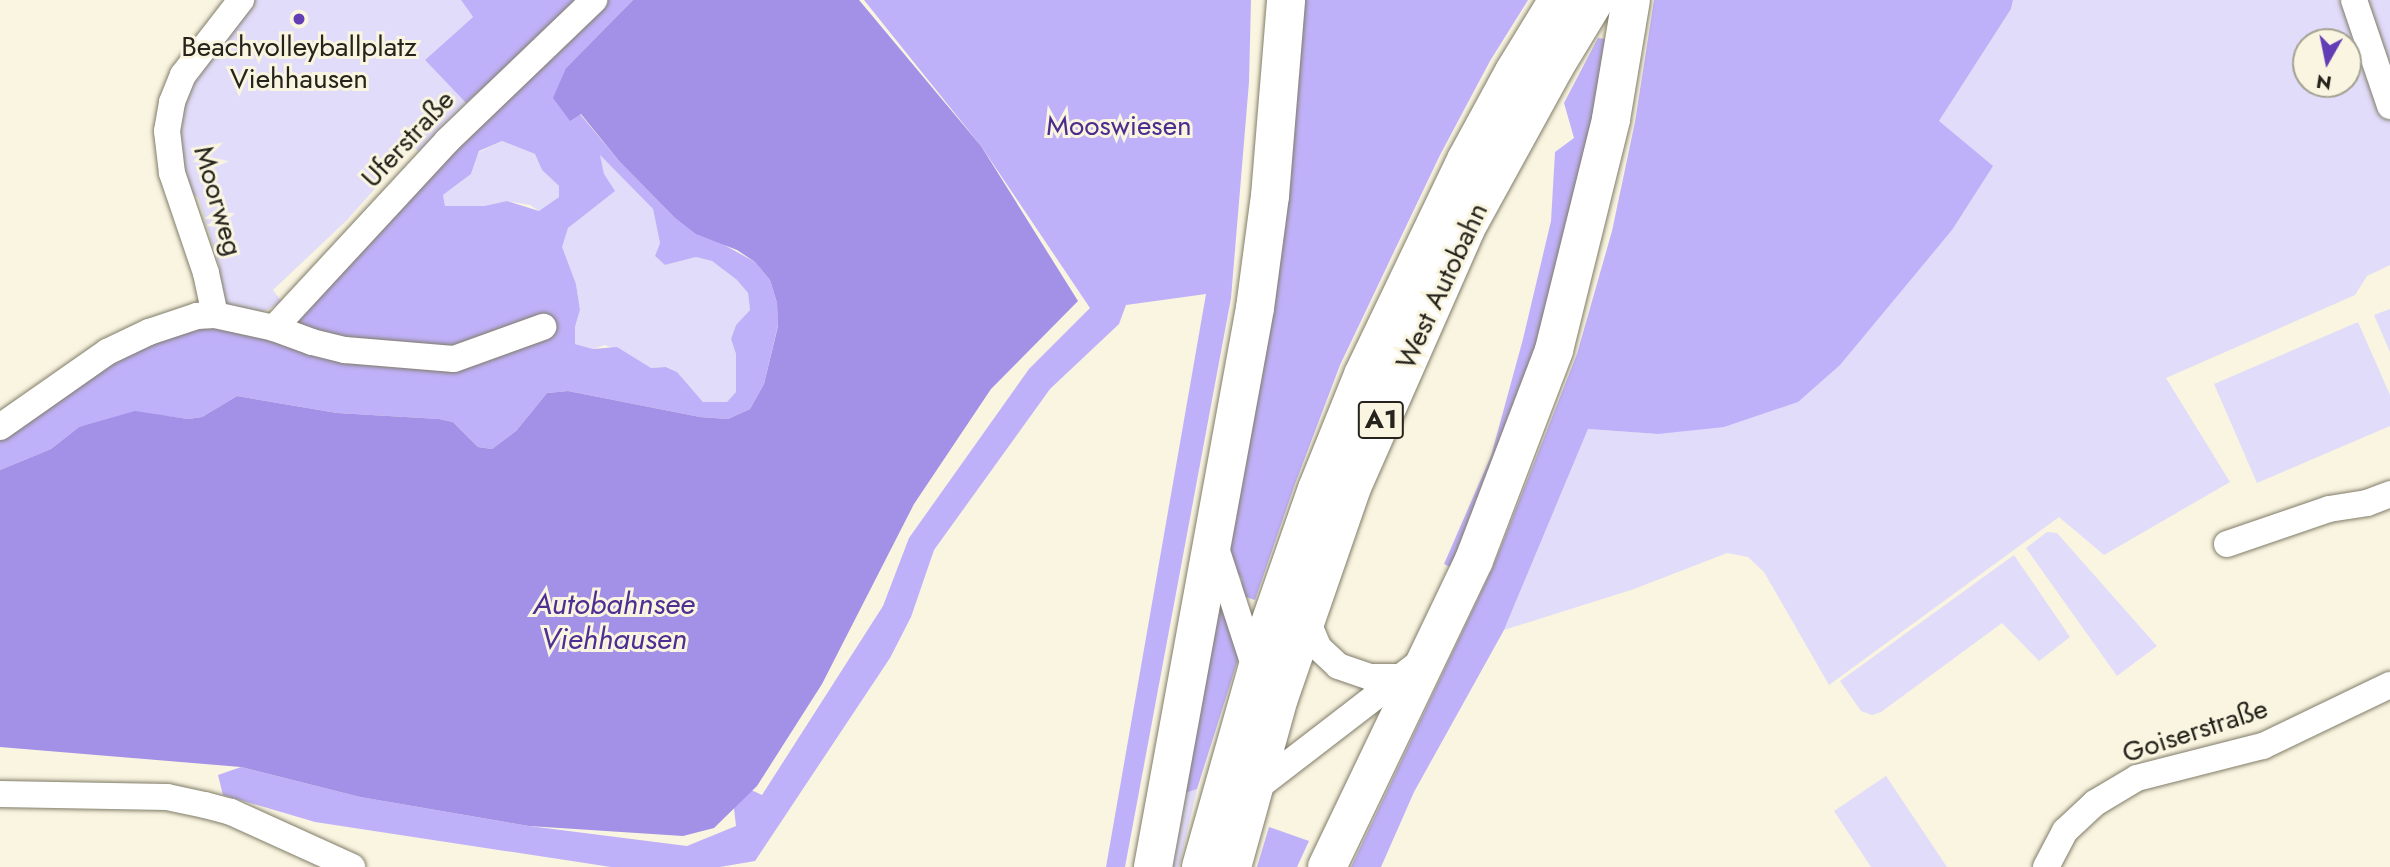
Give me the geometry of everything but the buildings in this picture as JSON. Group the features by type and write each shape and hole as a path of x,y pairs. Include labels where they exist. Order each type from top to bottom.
{"highway":[{"path":"1153,867 1258,283 1277,128 1286,0"},
{"name":"West Autobahn","path":"1201,867 1256,671 1317,489 1363,375 1466,160 1514,72 1558,0"},
{"name":"West Autobahn","path":"1232,867 1307,610 1352,486 1443,277 1504,158 1595,0"},
{"path":"1328,867 1415,667 1474,560 1554,350 1586,231 1629,13"}],"street":[{"name":"Moorweg","path":"215,315 206,273 172,173 167,131 172,102 183,75 241,0"},
{"name":"Uferstraße","path":"274,328 447,141 594,0"},
{"path":"2354,0 2390,106"},
{"path":"0,426 129,341 185,319 215,315 274,328 312,342 345,350 454,359 543,327"},
{"path":"2227,544 2329,509 2367,503 2390,494"},
{"path":"1213,540 1256,671"},
{"path":"1307,610 1309,625 1319,648 1338,666 1370,677 1415,667"},
{"path":"1254,790 1415,667"},
{"name":"Goiserstraße","path":"2046,867 2065,831 2095,803 2137,778 2263,746 2390,685"},
{"path":"0,794 167,797 231,812 352,867"}],"shaded area":[{"path":"255,0 461,0 473,17 425,60 466,103 424,157 413,146 346,221 273,290 282,302 257,315 229,309 219,297 210,272 220,268 198,197 183,189 178,110 197,76"},
{"path":"2013,0 2390,0 2390,265 2367,276 2355,295 2166,378 2230,482 2104,555 2059,517 1829,685 1764,572 1748,557 1727,553 1634,589 1504,630 1588,429 1658,434 1902,289 1952,230 1939,121 2011,9"},
{"path":"502,141 535,154 542,170 559,186 559,197 539,211 530,205 507,201 484,206 445,206 443,195 471,174 479,152"},
{"path":"599,154 653,209 660,243 655,256 665,265 696,257 712,261 737,280 748,293 750,310 736,325 731,339 736,354 736,392 727,402 703,402 677,372 667,367 651,368 605,345 593,349 575,344 575,327 580,310 576,284 561,247 568,228 580,218 604,174"},
{"path":"2390,309 2390,352 2374,315"},
{"path":"2358,322 2390,395 2390,426 2257,483 2214,384"},
{"path":"2047,532 2057,533 2157,646 2117,676 2026,548"},
{"path":"2014,555 2070,637 2039,661 2002,623 1881,712 1872,715 1861,711 1840,681"},
{"path":"1886,776 1947,867 1871,867 1834,811"},
{"path":"1197,789 1179,867 1164,867 1185,793"}],"green space":[{"path":"461,0 581,1 466,103 425,60 473,17"},
{"path":"602,0 633,0 566,68 580,114 619,161 674,217 755,262 770,280 777,303 778,325 764,384 750,409 728,419 700,417 568,391 547,393 516,431 492,449 478,447 453,422 439,419 337,413 237,396 202,417 188,419 166,416 79,427 51,449 0,470 0,435 101,365 197,325 249,335 315,293","holes":["502,141 535,154 542,170 559,186 559,197 539,211 507,201 484,206 445,206 443,195 471,174 479,151","600,155 653,209 660,243 655,256 665,265 696,257 712,261 737,280 748,293 750,310 736,325 731,339 736,354 736,392 727,402 703,402 677,372 666,367 651,368 617,347 593,349 575,344 575,327 580,310 576,284 562,247 568,228 615,191 604,174"]},
{"name":"Mooswiesen","path":"864,0 1251,0 1249,82 1231,298 1125,867 1106,867 1206,294 1126,305 1119,324 1050,389 934,550 911,617 890,658 755,861 720,867 611,867 315,822 223,795 218,775 241,767 360,797 529,826 687,846 736,826 732,791 747,788 762,795 883,606 909,538 1029,369 1090,308 981,146"},
{"path":"1302,0 1528,0 1490,61 1440,155 1340,365 1255,600 1239,595 1242,580 1236,570 1225,566"},
{"path":"1654,0 2013,0 2011,9 1939,121 1993,166 1952,230 1840,365 1798,402 1724,427 1658,434 1588,429 1504,630 1414,792 1381,867 1351,867 1493,567 1577,354 1612,231 1635,122"},
{"path":"1598,38 1605,39 1592,120 1536,346 1497,458 1450,567 1444,564 1491,456 1523,339 1551,221 1555,152 1574,138 1564,103"},
{"path":"1223,606 1241,650 1197,789 1185,793 1211,614"},
{"path":"1269,827 1309,841 1297,867 1257,867"}],"water":[{"name":"Autobahnsee Viehhausen","path":"633,0 859,0 981,146 1078,301 991,389 914,504 822,684 757,786 714,828 683,836 529,826 360,797 241,767 0,747 0,470 51,449 79,427 135,411 188,419 202,417 237,396 337,413 439,419 453,422 478,447 492,449 516,431 547,393 568,391 700,417 728,419 750,409 764,384 778,326 777,303 770,280 755,262 737,250 696,234 674,217 619,161 581,114 570,121 553,98 566,68"}],"place":[{"name":"Beachvolleyballplatz Viehhausen","path":"299,19"}]}
